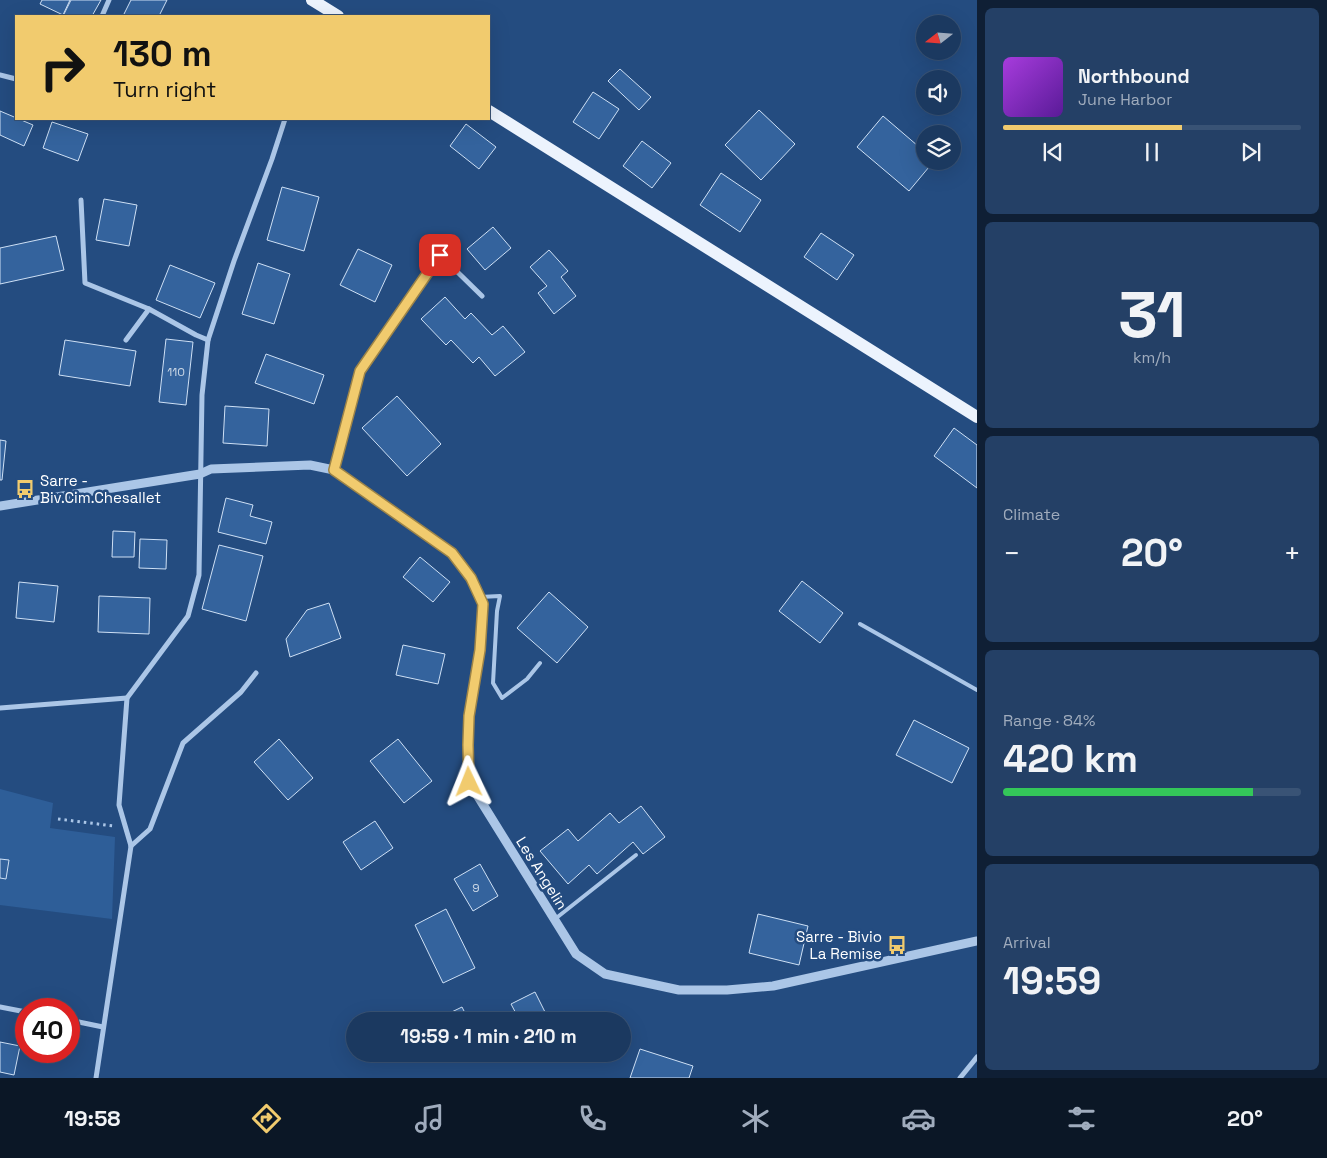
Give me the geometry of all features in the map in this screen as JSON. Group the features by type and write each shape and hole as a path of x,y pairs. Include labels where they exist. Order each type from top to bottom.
{"main road":[{"path":"318,6 336,15"},
{"path":"490,112 977,417"}],"street":[{"path":"102,15 109,0"},
{"path":"0,75 15,79"},
{"path":"96,1078 131,846 119,805 127,698 188,616 199,575 202,395 208,340 285,120"},
{"path":"81,200 85,282 149,309 208,340"},
{"path":"0,506 200,474 211,469 310,465 334,470 360,371 440,255 482,296"},
{"path":"126,340 149,309"},
{"name":"Les Angelin","path":"334,470 452,553 471,578 483,604 480,650 469,716 469,782 576,954 605,974 679,990 726,990 773,986 977,941"},
{"path":"131,846 150,829 183,743 241,692 256,673"},
{"path":"0,708 127,698"},
{"path":"0,1007 15,1010"},
{"path":"80,1022 103,1027"},
{"path":"960,1078 977,1057"}],"lane":[{"path":"479,597 500,596 497,611 493,683 502,698 528,679 540,662"},
{"path":"860,624 977,690"},
{"path":"555,919 636,855"}],"path":[{"path":"58,819 125,827"}],"shaded area":[{"path":"0,789 53,803 50,828 115,837 112,919 0,905"}],"building":[{"path":"42,0 70,0 63,15 40,4"},
{"path":"71,0 101,0 93,15 64,15"},
{"path":"131,0 167,0 160,15 124,15"},
{"path":"620,69 651,97 639,110 608,81"},
{"path":"593,92 619,109 599,139 573,122"},
{"path":"759,110 795,144 761,180 725,145"},
{"path":"0,111 15,117 15,120 21,120 33,125 24,146 0,135"},
{"path":"883,116 916,144 916,170 926,170 909,191 857,147"},
{"path":"52,122 88,134 78,161 43,148"},
{"path":"466,124 496,147 479,169 450,146"},
{"path":"642,141 671,163 652,188 623,166"},
{"path":"721,173 761,200 740,232 700,205"},
{"path":"282,187 319,197 304,251 267,240"},
{"path":"104,199 137,205 129,246 96,240"},
{"path":"493,227 511,248 485,270 467,249"},
{"path":"821,233 854,255 837,280 804,257"},
{"path":"56,236 64,270 0,284 0,248"},
{"path":"358,249 392,265 375,302 340,285"},
{"path":"549,250 568,271 561,277 576,296 554,314 538,293 547,286 530,267"},
{"path":"258,263 290,274 274,324 242,314"},
{"path":"170,265 215,283 200,318 156,300"},
{"path":"445,297 465,319 471,313 492,335 503,326 525,352 495,376 479,357 473,363 451,340 446,345 421,319"},
{"path":"166,339 193,342 186,405 159,402"},
{"path":"65,340 136,351 130,386 59,375"},
{"path":"266,354 324,375 314,404 255,383"},
{"path":"397,396 441,444 407,476 362,428"},
{"path":"225,406 269,409 267,446 223,443"},
{"path":"954,428 977,445 977,488 934,456"},
{"path":"0,440 6,441 2,480 0,480"},
{"path":"226,498 253,505 250,516 272,522 266,544 218,532"},
{"path":"113,531 135,532 134,557 112,557"},
{"path":"140,539 167,540 166,569 139,568"},
{"path":"219,545 263,556 246,621 202,609"},
{"path":"420,557 450,582 433,602 403,577"},
{"path":"802,581 843,613 820,643 779,611"},
{"path":"19,582 58,586 54,622 16,618"},
{"path":"549,592 588,627 557,663 517,628"},
{"path":"99,596 150,598 149,634 98,632"},
{"path":"329,603 341,638 290,657 286,639 307,610"},
{"path":"403,645 445,654 438,684 396,675"},
{"path":"914,720 969,748 952,783 896,755"},
{"path":"279,739 313,778 288,800 254,762"},
{"path":"398,739 432,781 404,803 370,761"},
{"path":"641,806 665,837 643,854 633,842 597,874 589,865 568,884 540,851 568,829 578,841 610,813 619,823"},
{"path":"375,821 393,848 361,870 343,842"},
{"path":"0,859 9,860 6,879 0,878"},
{"path":"480,864 498,896 473,911 454,879"},
{"path":"446,909 475,968 443,983 415,925"},
{"path":"758,914 808,926 799,965 749,953"},
{"path":"535,992 545,1012 515,1012 511,1004"},
{"path":"462,1007 464,1012 452,1012"},
{"path":"0,1042 15,1045 16,1063 14,1075 0,1072"},
{"path":"640,1049 693,1066 689,1078 630,1078"}],"place":[{"name":"Sarre - Biv.Cim.Chesallet","path":"25,489"},
{"name":"Sarre - Bivio La Remise","path":"897,945"}],"route":[{"path":"440,255 360,371 334,470 452,553 471,578 483,604 480,650 469,716 469,782"}]}
